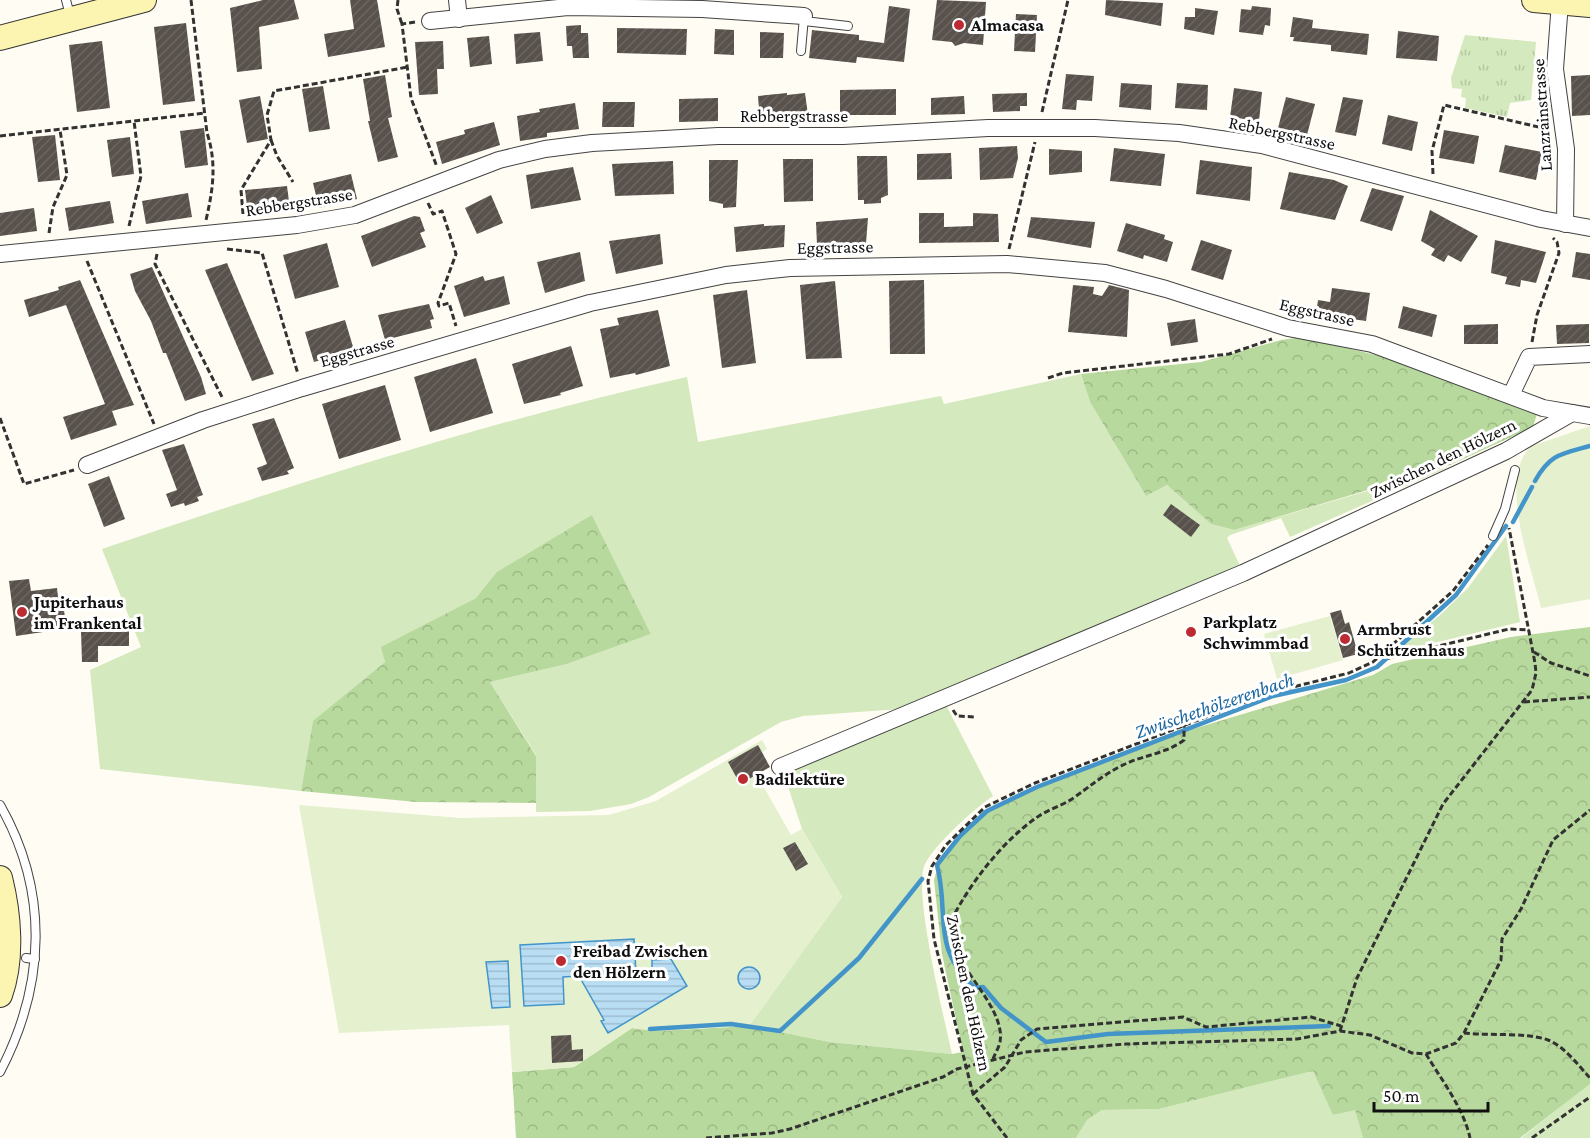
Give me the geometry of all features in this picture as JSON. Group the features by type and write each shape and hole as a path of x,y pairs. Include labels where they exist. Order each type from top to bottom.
{"main road":[{"path":"0,38 69,10 144,0"},
{"path":"1534,0 1590,5"},
{"path":"0,878 6,906 8,943 0,995"}],"street":[{"path":"457,0 459,19"},
{"name":"Lanzrainstrasse","path":"1560,2 1556,69 1564,132 1565,224"},
{"path":"430,21 568,7 702,4 804,19"},
{"name":"Rebbergstrasse","path":"0,254 245,231 355,215 443,180 522,155 592,143 718,136 843,136 1039,124 1179,133 1262,145 1541,219 1590,228"},
{"name":"Eggstrasse","path":"87,465 228,412 302,388 590,303 726,274 790,268 1007,264 1105,273 1166,289 1288,328 1372,344 1543,408 1590,416"},
{"path":"1511,395 1529,357 1590,354"},
{"name":"Zwischen den Hölzern","path":"945,699 1243,573 1526,440 1572,413"},
{"path":"780,767 945,699"}],"lane":[{"path":"801,51 804,19 848,26"},
{"path":"1493,536 1505,509 1515,470"},
{"path":"0,805 15,833 32,886 35,959 29,1002 18,1034 0,1072"},
{"path":"26,958 35,959"}],"path":[{"path":"191,0 205,113 214,153 213,191 202,234 205,246 262,253 302,388"},
{"path":"398,0 397,9 402,24 411,98 443,180"},
{"path":"1008,252 1068,0"},
{"path":"402,24 430,21"},
{"path":"293,182 277,156 271,140 267,115 274,92 408,68"},
{"path":"1433,190 1432,151 1444,105 1564,132"},
{"path":"0,136 205,113"},
{"path":"125,242 141,176 134,121"},
{"path":"44,249 52,226 53,207 67,175 60,129"},
{"path":"245,231 241,190 271,140"},
{"path":"426,198 433,214 442,211 456,254 438,303 439,306 449,303 457,330"},
{"path":"1529,357 1538,315 1559,253 1557,242 1542,225 1541,219"},
{"path":"161,239 155,264 219,386 228,412"},
{"path":"81,247 159,437"},
{"path":"1048,378 1063,374 1229,354 1273,339 1288,328"},
{"path":"0,418 24,484 56,477 87,465"},
{"path":"1340,1031 1357,978 1443,804 1532,690 1536,673 1533,651 1505,509"},
{"name":"Zwischen den Hölzern","path":"1007,1138 972,1095 934,939 928,881 932,866 946,845 985,807 1035,783 1184,724 1273,692 1349,673 1381,657 1453,591 1480,558 1493,536"},
{"path":"1381,657 1389,658 1509,630 1529,630"},
{"path":"1533,651 1551,663 1590,676"},
{"path":"1524,702 1590,697"},
{"path":"945,699 957,716 975,717"},
{"path":"992,1059 1000,1041 991,1003 955,952 949,926 972,884 992,860 1036,818 1071,800 1107,773 1135,759 1173,748 1184,740 1184,724"},
{"path":"706,1138 772,1133 790,1129 943,1077 964,1067 1014,1054 1126,1044 1297,1039 1340,1031 1370,1035 1412,1053 1426,1054 1456,1043 1464,1033 1501,960 1502,939 1521,909 1553,840 1590,810"},
{"path":"972,1095 999,1073 1014,1054 1021,1040 1037,1029 1183,1017 1206,1027 1311,1017 1341,1026"},
{"path":"1464,1033 1524,1035 1550,1040 1572,1058 1590,1078"},
{"path":"1426,1054 1448,1089 1468,1129 1470,1138"},
{"path":"1532,1138 1590,1097"}],"green space":[{"path":"1465,35 1536,42 1531,100 1510,103 1507,117 1465,108 1466,98 1461,97 1462,89 1452,88 1451,78"},
{"path":"1302,337 1396,360 1537,414 1533,427 1448,466 1234,530 1211,524 1167,485 1146,496 1090,402 1081,374 1201,362 1281,340"},
{"path":"1081,374 1090,402 1146,496 1167,485 1211,524 1234,530 1449,467 1290,537 1281,518 1230,535 1227,538 1241,568 900,709 803,716 781,722 649,797 631,804 590,811 536,812 536,755 490,682 567,664 651,634 592,515 476,598 382,647 385,662 313,722 301,791 100,769 90,670 141,647 102,549 392,455 539,413 687,377 698,442 941,396 944,404"},
{"path":"1590,426 1590,599 1541,608 1520,523 1517,478 1522,460 1532,446"},
{"path":"592,515 651,634 567,664 490,682 536,756 536,803 416,802 301,791 313,721 385,662 381,647 476,598 497,572"},
{"path":"1506,536 1520,622 1401,651 1399,648 1439,616 1468,588"},
{"path":"1330,616 1343,660 1277,679 1264,634"},
{"path":"1590,627 1590,1084 1520,1138 1363,1138 1355,1110 1333,1115 1313,1071 1159,1109 1102,1110 1087,1120 1076,1138 516,1138 512,1072 574,1067 632,1028 656,1031 749,1026 830,1042 952,1054 963,1052 942,954 934,880 938,866 962,836 988,812 1038,788 1115,757 1193,729 1373,675 1392,664 1511,637"},
{"path":"946,705 993,796 966,818 938,846 925,864 922,878 926,927 952,1054 830,1042 749,1026 842,897 802,829 785,777 788,773"},
{"name":"Freibad Zwischen den Hölzern","path":"762,740 767,749 762,752 757,775 791,835 802,829 842,897 749,1026 656,1031 632,1028 574,1067 512,1072 509,1025 339,1033 299,805 461,818 609,815 656,801"},
{"path":"1313,1071 1334,1115 1355,1109 1363,1138 1076,1138 1087,1120 1102,1110 1159,1109"},
{"path":"1590,1084 1590,1138 1521,1138 1588,1085"}],"water":[{"path":"634,939 636,973 652,972 652,960 671,959 687,986 608,1033 601,1021 604,1020 579,976 563,977 564,1004 524,1006 520,945"},
{"path":"508,961 510,1007 492,1008 486,962"},
{"path":"745,967 753,967 760,974 760,982 753,989 745,989 738,982 738,974"}],"building":[{"path":"263,0 294,0 299,19 259,27 262,69 237,72 230,8"},
{"path":"350,0 377,0 385,47 328,57 324,34 354,29"},
{"name":"Almacasa","path":"937,0 986,2 983,45 964,43 955,46 952,42 932,40"},
{"path":"1106,0 1163,3 1161,26 1105,15"},
{"path":"889,6 910,9 904,62 857,57 856,63 809,58 812,30 859,35 859,40 884,43"},
{"path":"1252,6 1271,8 1270,26 1265,25 1263,35 1239,32 1241,9 1251,10"},
{"path":"1195,8 1218,11 1214,35 1184,29 1185,17 1195,17"},
{"path":"1016,14 1037,15 1035,52 1014,51"},
{"path":"1293,17 1313,20 1312,28 1369,34 1367,55 1331,51 1331,45 1293,41 1294,37 1290,37"},
{"path":"186,23 195,101 163,105 154,27"},
{"path":"581,25 581,33 588,33 589,58 573,58 572,46 567,46 566,26"},
{"path":"617,28 687,29 686,55 617,53"},
{"path":"715,29 734,30 734,55 714,54"},
{"path":"1398,31 1439,36 1437,61 1396,58"},
{"path":"540,32 543,61 516,64 514,34"},
{"path":"760,32 784,33 783,58 760,58"},
{"path":"489,36 492,64 470,67 467,38"},
{"path":"102,41 110,108 77,112 69,45"},
{"path":"443,41 444,69 437,69 438,94 419,95 415,42"},
{"path":"1066,74 1094,76 1092,101 1077,100 1076,110 1062,109"},
{"path":"385,75 392,117 388,118 398,157 378,162 368,121 370,121 363,79"},
{"path":"1590,75 1590,115 1572,116 1571,76"},
{"path":"1121,83 1152,85 1151,110 1119,107"},
{"path":"1177,83 1208,85 1207,110 1175,108"},
{"path":"323,86 330,129 309,132 302,89"},
{"path":"1234,88 1262,92 1259,121 1230,117"},
{"path":"896,89 896,115 840,115 840,90"},
{"path":"787,93 787,95 805,93 808,115 760,123 758,96"},
{"path":"1027,93 1027,106 1020,106 1020,111 993,112 992,94"},
{"path":"260,96 268,139 247,143 239,100"},
{"path":"964,96 965,114 931,115 931,98"},
{"path":"1286,97 1315,104 1307,135 1278,128"},
{"path":"1343,97 1363,100 1356,136 1335,132"},
{"path":"718,98 718,121 679,122 679,99"},
{"path":"603,102 635,102 634,127 602,127"},
{"path":"575,103 579,129 547,133 547,137 520,141 517,116 540,112 539,109"},
{"path":"1388,115 1418,122 1412,151 1382,144"},
{"path":"494,122 500,145 442,164 436,142 465,134 464,130"},
{"path":"204,128 208,165 185,168 180,131"},
{"path":"1444,130 1479,136 1474,164 1439,158"},
{"path":"55,135 60,180 38,182 32,137"},
{"path":"130,137 134,174 112,177 107,140"},
{"path":"1505,145 1542,152 1536,180 1499,172"},
{"path":"1017,146 1018,158 1013,178 980,180 979,148"},
{"path":"1114,148 1165,154 1161,186 1110,181"},
{"path":"1049,149 1082,151 1082,172 1049,175"},
{"path":"951,153 952,179 917,180 917,154"},
{"path":"857,156 887,156 888,195 881,198 881,203 864,204 864,200 858,200"},
{"path":"783,159 813,159 813,201 784,202"},
{"path":"709,160 738,160 736,207 723,208 723,204 709,201"},
{"path":"1200,160 1252,167 1250,201 1196,194"},
{"path":"673,161 674,194 615,196 612,164"},
{"path":"573,167 581,200 531,209 526,175"},
{"path":"1289,172 1334,180 1348,186 1335,220 1280,209"},
{"path":"351,174 357,199 319,208 313,183"},
{"path":"287,186 290,209 248,214 245,190"},
{"path":"1372,188 1404,196 1392,231 1360,221"},
{"path":"188,193 192,217 146,224 142,201"},
{"path":"491,195 503,223 477,234 465,208"},
{"path":"110,201 114,223 69,231 65,208"},
{"path":"34,208 37,231 0,236 0,213"},
{"path":"1430,210 1478,236 1461,262 1448,255 1444,262 1431,255 1435,249 1421,241"},
{"path":"919,213 944,213 944,227 973,226 973,213 998,214 999,242 919,243"},
{"path":"414,216 420,217 425,231 420,233 426,247 372,267 361,236"},
{"path":"1031,217 1095,222 1091,248 1027,237"},
{"path":"868,218 866,243 817,245 816,222"},
{"path":"1126,223 1165,235 1164,239 1173,242 1167,262 1144,255 1143,259 1117,251"},
{"path":"764,224 764,226 785,225 784,247 736,252 734,227"},
{"path":"660,234 663,264 616,274 609,241"},
{"path":"1201,240 1232,250 1223,280 1191,270"},
{"path":"1495,240 1546,252 1536,283 1521,280 1520,287 1505,284 1507,277 1491,273"},
{"path":"327,243 339,287 295,299 283,255"},
{"path":"580,252 585,281 545,293 537,262"},
{"path":"1576,252 1590,254 1590,280 1572,277"},
{"path":"227,263 274,374 252,381 205,270"},
{"path":"152,267 201,377 206,394 185,401 166,353 163,353 151,321 135,291 130,274"},
{"path":"483,276 485,281 504,276 510,304 464,317 454,286"},
{"path":"80,280 134,405 112,411 117,425 71,440 63,417 105,404 66,305 29,317 24,300 59,290 58,287"},
{"path":"924,280 925,354 890,354 889,281"},
{"path":"835,281 842,358 806,359 800,285"},
{"path":"1073,285 1094,287 1093,294 1102,296 1109,285 1129,290 1127,337 1068,332"},
{"path":"1332,288 1370,293 1366,321 1316,314 1318,300 1330,302"},
{"path":"747,290 756,363 722,368 713,295"},
{"path":"429,304 434,319 430,320 432,328 385,340 378,315"},
{"path":"1403,306 1437,315 1432,337 1398,328"},
{"path":"658,310 670,366 636,375 635,373 610,378 600,329 619,325 617,318"},
{"path":"1195,319 1198,342 1171,346 1167,323"},
{"path":"345,320 354,350 314,362 305,332"},
{"path":"1498,324 1498,344 1464,344 1464,325"},
{"path":"1589,324 1589,343 1557,344 1556,325"},
{"path":"571,346 583,386 560,393 561,395 524,404 512,364"},
{"path":"476,358 493,413 430,432 414,377"},
{"path":"385,385 401,440 339,459 322,404"},
{"path":"274,418 294,468 287,471 289,474 262,481 257,468 267,464 252,424"},
{"path":"184,444 203,495 197,497 199,501 185,506 184,503 171,507 166,494 177,490 162,450"},
{"path":"109,476 125,519 104,527 88,484"},
{"path":"1171,504 1200,525 1191,537 1163,515"},
{"path":"29,579 31,591 57,588 58,597 62,596 66,625 50,627 50,631 16,636 9,581"},
{"name":"Armbrust Schützenhaus","path":"1341,610 1345,624 1349,622 1358,654 1343,658 1330,613"},
{"path":"81,631 129,631 129,646 98,646 98,662 82,662"},
{"path":"758,745 770,767 740,784 728,762"},
{"path":"795,842 808,864 796,871 783,848"},
{"path":"571,1035 572,1050 583,1049 583,1061 552,1063 551,1036"}],"waterway":[{"name":"Zwüschethölzerenbach","path":"1535,481 1546,465 1557,456 1590,446"},
{"name":"Zwüschethölzerenbach","path":"1513,522 1532,487"},
{"name":"Zwüschethölzerenbach","path":"1329,1026 1108,1034 1046,1042 1001,1008 983,987 975,988 952,959 944,930 941,883 937,865 960,836 987,811 1037,787 1273,696 1346,680 1377,667 1456,595 1506,526"},
{"name":"Zwüschethölzerenbach","path":"650,1029 731,1024 780,1031 859,958 922,879"}],"place":[{"name":"Almacasa","path":"959,25"},
{"name":"Jupiterhaus im Frankental","path":"22,612"},
{"name":"Parkplatz Schwimmbad","path":"1191,632"},
{"name":"Armbrust Schützenhaus","path":"1345,639"},
{"name":"Badilektüre","path":"743,779"},
{"name":"Freibad Zwischen den Hölzern","path":"561,961"}]}
